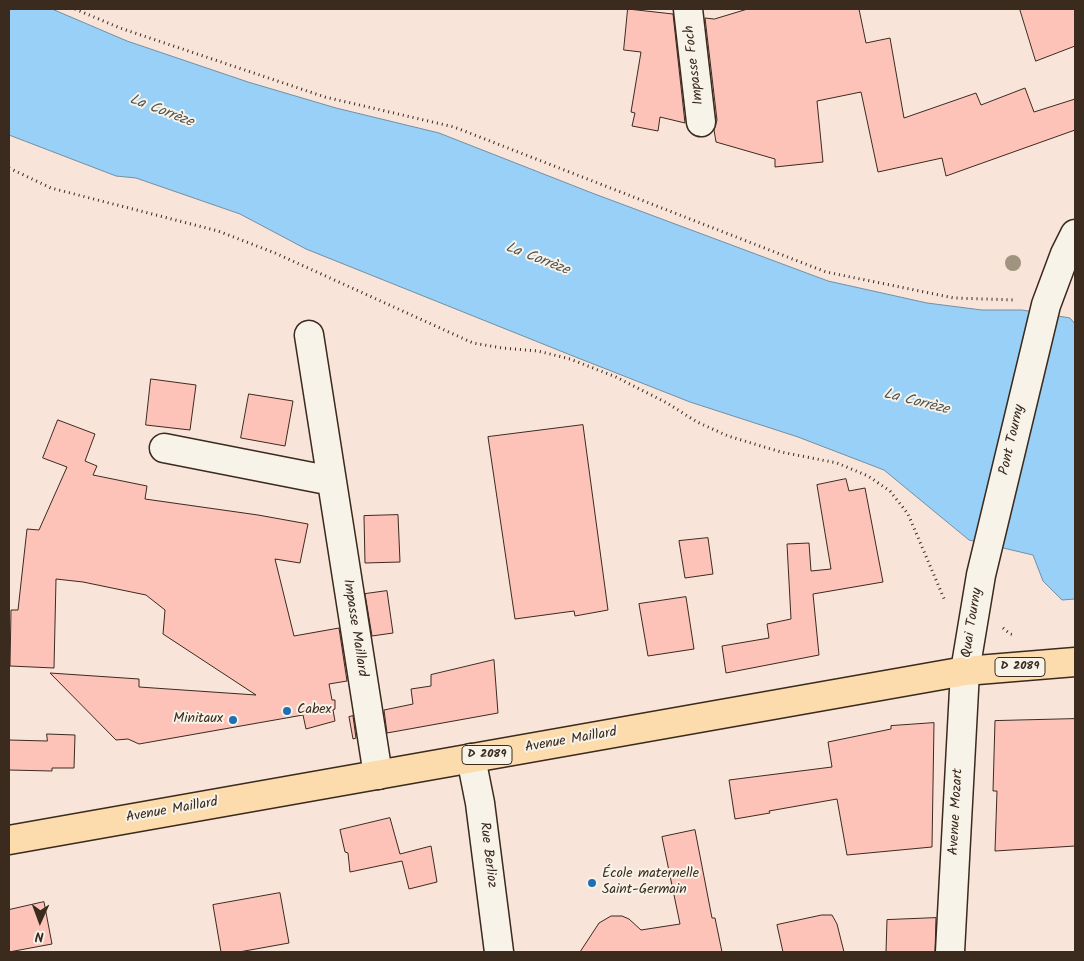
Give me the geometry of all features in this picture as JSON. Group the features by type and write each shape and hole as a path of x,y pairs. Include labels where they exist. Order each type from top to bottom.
{"main road":[{"name":"Avenue Maillard","path":"9,840 965,671 1075,662"}],"street":[{"name":"Impasse Foch","path":"688,9 702,122"},
{"name":"Pont Tourny","path":"981,575 1046,305 1065,254 1075,234"},
{"name":"Impasse Maillard","path":"309,335 378,775"},
{"path":"164,448 332,481"},
{"name":"Quai Tourny","path":"965,671 981,575"},
{"name":"Avenue Mozart","path":"950,952 965,671"},
{"name":"Rue Berlioz","path":"470,758 480,803 499,952"}],"path":[{"path":"75,9 120,28 325,97 454,127 826,272 954,298 1010,299"},
{"path":"9,168 51,188 218,231 275,253 473,342 502,348 538,351 570,358 667,403 697,422 728,436 781,452 837,463 868,476 890,491 908,514 947,606"}],"water":[{"name":"La Corrèze","path":"9,9 52,9 127,41 248,82 336,108 439,133 592,193 828,281 927,303 982,310 1022,310 1070,318 1075,324 1075,599 1062,600 1043,581 1033,555 969,540 884,470 798,437 690,402 573,356 306,249 240,214 136,178 116,176 9,135"}],"building":[{"path":"628,9 673,14 685,123 660,117 658,131 632,126 635,113 631,112 641,52 624,50"},
{"path":"748,9 859,9 866,43 890,38 904,118 976,93 981,105 1025,88 1034,112 1075,99 1075,130 946,176 942,158 878,172 861,92 817,101 823,162 775,167 775,159 716,142 714,130 717,120 705,18 714,19"},
{"path":"1020,9 1075,9 1075,46 1036,61"},
{"path":"151,379 196,385 190,430 146,425"},
{"path":"249,394 293,401 285,446 241,438"},
{"path":"58,420 95,434 85,461 97,466 93,475 147,486 145,499 308,524 300,563 275,559 294,636 339,628 347,681 329,684 332,700 335,700 335,709 333,710 335,721 306,729 303,715 139,744 128,739 116,740 50,673 139,679 139,687 256,695 163,634 165,610 146,595 83,582 56,579 54,668 10,666 11,610 18,610 27,529 39,530 67,467 43,458"},
{"path":"583,425 608,610 575,616 574,611 515,619 488,437"},
{"path":"846,479 849,491 865,488 883,582 813,594 819,655 726,673 722,646 769,638 767,624 791,619 787,544 809,543 811,571 831,569 817,485"},
{"path":"398,515 400,562 365,563 364,516"},
{"path":"708,538 713,574 685,578 679,541"},
{"path":"387,591 393,633 372,636 365,594"},
{"path":"686,597 694,649 648,656 639,604"},
{"path":"494,660 498,713 387,733 384,710 413,704 411,689 431,686 431,675"},
{"path":"353,716 356,738 353,739 349,717"},
{"path":"1075,719 1075,846 995,851 997,791 993,791 995,721"},
{"path":"934,723 932,847 847,855 837,799 735,819 729,780 832,767 828,742 891,729 891,726"},
{"path":"47,734 75,735 74,768 52,768 52,771 9,770 9,740 47,741"},
{"path":"390,818 400,854 431,846 437,882 409,889 402,861 350,872 348,853 345,852 340,830"},
{"path":"695,830 712,918 715,918 722,952 580,952 599,923 611,916 622,916 629,919 641,930 680,924 662,837"},
{"path":"280,893 289,943 239,952 221,952 213,905"},
{"path":"44,902 52,944 9,952 9,910"},
{"path":"822,915 832,915 837,924 844,952 783,952 777,925"},
{"path":"936,918 935,952 886,952 887,920"}],"place":[{"name":"Cabex","path":"287,711"},
{"name":"Minitaux","path":"233,720"},
{"name":"École maternelle Saint-Germain","path":"592,883"}]}
